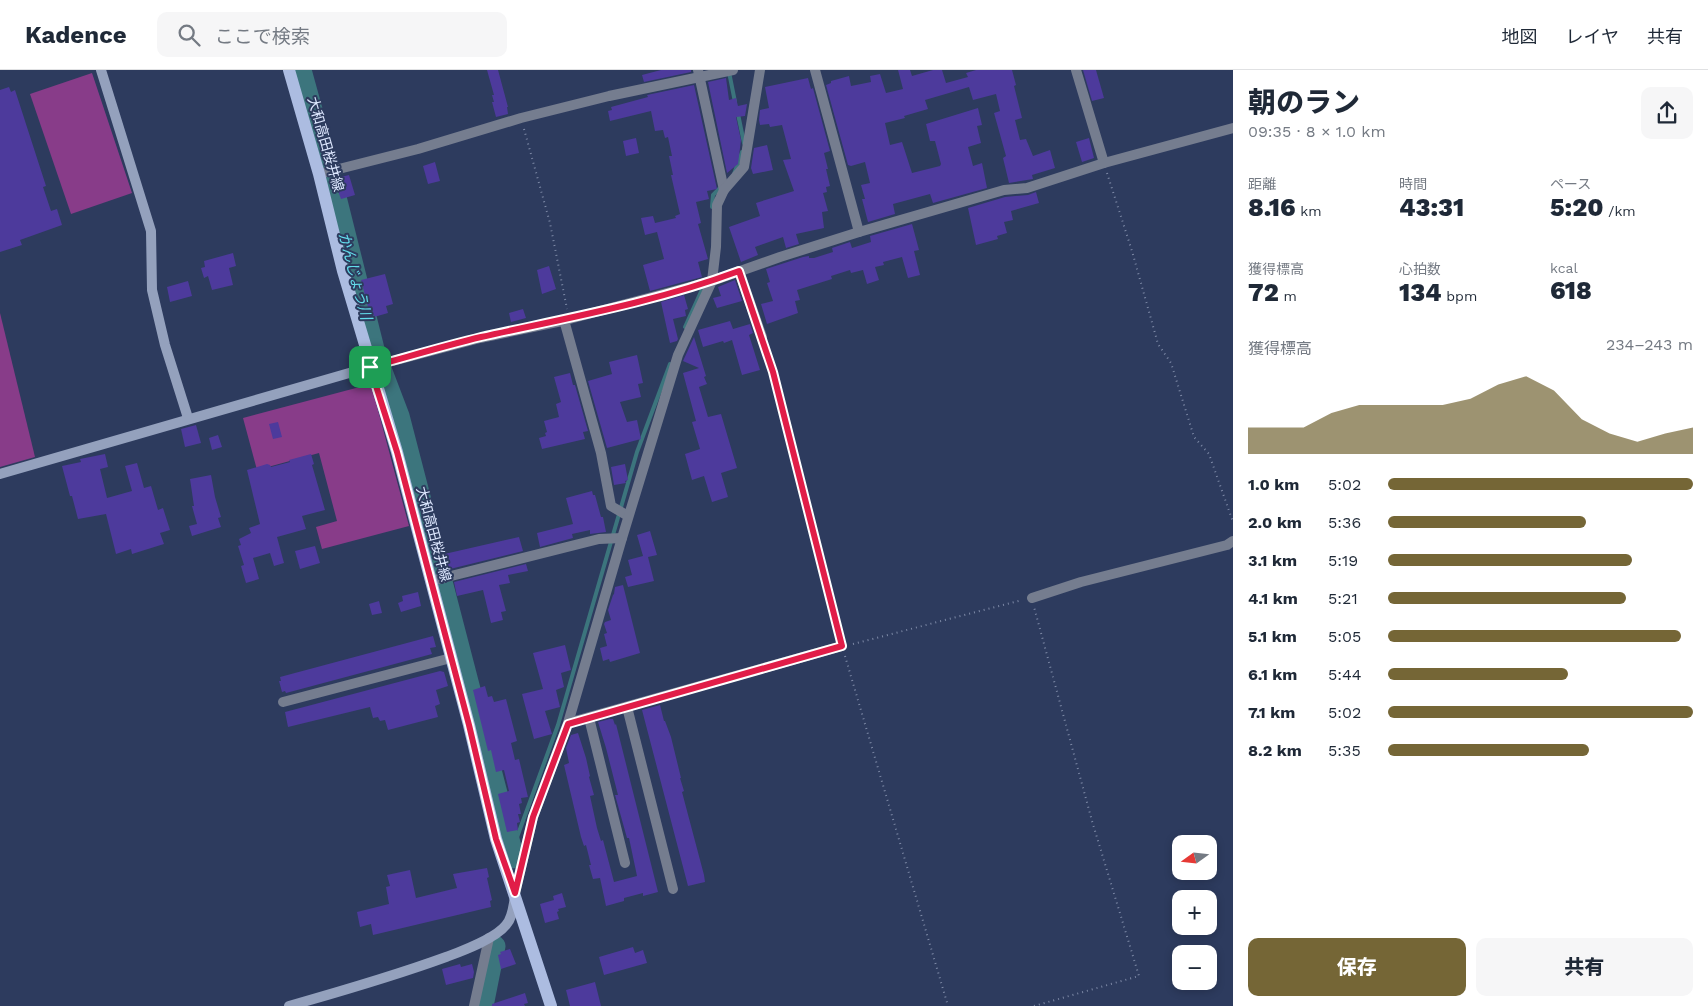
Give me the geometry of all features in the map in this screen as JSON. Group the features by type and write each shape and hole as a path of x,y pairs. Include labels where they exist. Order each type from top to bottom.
{"main road":[{"name":"大和高田桜井線","path":"289,70 325,173 342,271 377,365 397,452 437,579 451,658 496,839 551,1006"}],"street":[{"path":"101,70 151,230 152,290 165,345 188,418"},
{"path":"325,173 418,149 521,118 699,74 733,70"},
{"path":"289,1006 405,972 469,948 489,938 505,926 512,915 515,893 533,817 568,724 628,516 678,355 712,281 718,205 724,190 744,167 760,70"},
{"path":"814,70 859,232"},
{"path":"1076,70 1104,163"},
{"path":"699,74 724,190"},
{"path":"0,474 188,418 377,365 712,281 859,232 1004,190 1027,188 1104,163 1233,128"},
{"path":"739,271 762,337"},
{"path":"566,319 601,453 611,506 628,516"},
{"path":"437,579 599,539 622,538"},
{"path":"1032,598 1081,582 1227,545 1233,541"},
{"path":"568,724 842,646"},
{"path":"283,702 451,658"},
{"path":"627,707 673,889"},
{"path":"589,718 625,863"},
{"path":"474,1006 489,938"}],"path":[{"path":"521,118 550,223 566,319"},
{"path":"1104,163 1132,251 1158,344 1171,363 1194,437 1209,454 1233,522"},
{"path":"762,337 773,372 842,646 948,1006"},
{"path":"842,646 1032,598 1092,821 1139,976 1034,1006"}],"shaded area":[{"path":"92,73 132,193 71,214 30,94"},
{"path":"0,313 35,457 0,467"},
{"path":"371,384 409,526 322,549 316,527 337,521 319,453 257,470 243,418"}],"building":[{"path":"487,70 498,70 508,107 508,114 496,117 492,102 494,102 492,95 494,95"},
{"path":"661,70 691,70 691,72 644,82 642,75"},
{"path":"898,70 910,70 912,76 933,70 942,70 946,83 968,77 966,73 976,70 1012,70 1022,118 1015,120 1020,140 1026,139 1033,156 1050,150 1055,168 1032,175 1033,179 1009,183 1003,158 1006,156 994,113 1000,111 996,94 973,100 969,87 925,100 928,109 885,123 890,145 902,142 912,173 940,166 941,164 935,141 930,141 926,124 978,108 982,125 977,126 981,143 968,147 973,166 982,163 987,188 933,203 930,194 893,204 895,214 868,222 862,199 865,199 861,185 870,183 865,162 851,166 848,165 826,85 831,83 831,81 849,76 851,86 871,82 870,76 880,74 886,93 903,89"},
{"path":"1083,70 1096,70 1104,98 1092,101"},
{"path":"726,78 729,100 736,98 738,106 747,104 745,116 736,117 741,140 738,164 727,173 708,82"},
{"path":"808,78 811,89 813,88 830,151 824,153 830,186 826,187 827,192 823,193 828,211 822,212 824,228 796,234 799,244 786,248 783,237 755,247 758,255 741,262 729,227 760,216 756,203 794,191 783,160 791,159 782,125 770,127 769,124 760,125 760,110 769,108 765,87"},
{"path":"694,85 717,189 707,191 709,199 696,202 701,223 698,224 708,259 698,262 702,277 650,291 643,265 664,259 657,232 645,235 641,218 653,216 655,223 676,218 675,216 680,214 671,175 673,175 669,156 672,156 668,137 665,138 663,130 655,131 651,111 610,121 608,111 612,110 611,107 648,97 647,95"},
{"path":"9,87 11,92 15,90 46,186 43,187 51,211 57,209 62,225 20,240 22,245 0,252 0,90"},
{"path":"636,138 639,153 626,156 623,141"},
{"path":"1089,138 1094,158 1082,162 1076,142"},
{"path":"767,145 773,170 753,174 751,168 754,148"},
{"path":"435,162 440,181 428,184 423,166"},
{"path":"349,175 355,195 341,199 337,188 339,187 337,178"},
{"path":"1036,192 1039,203 1011,211 1013,220 1004,222 1007,233 997,236 998,239 976,245 968,208 1005,197 1028,195"},
{"path":"912,224 919,250 914,251 920,275 908,278 902,257 883,262 884,265 875,267 879,280 867,284 863,270 851,273 850,270 831,276 832,279 797,290 800,300 795,301 798,313 767,324 761,304 773,301 767,283 770,282 766,269 803,257 809,256 809,258 814,258 833,252 832,248 850,242 852,248 871,242 870,236"},
{"path":"233,253 236,266 229,268 233,285 212,290 208,276 204,278 201,268 205,267 204,261"},
{"path":"549,266 556,289 542,294 537,270"},
{"path":"385,274 393,304 386,306 388,313 374,317 372,310 369,311 361,280"},
{"path":"735,280 742,301 717,308 713,298 721,296 718,287"},
{"path":"188,281 192,296 170,302 167,287"},
{"path":"684,295 688,309 685,310 686,316 673,319 678,339 670,343 661,302"},
{"path":"523,309 526,318 511,322 509,313"},
{"path":"730,321 733,329 750,324 753,333 749,335 760,370 742,375 732,340 703,347 698,330"},
{"path":"694,337 706,376 704,377 707,384 699,387 708,417 721,414 737,468 721,473 728,497 712,502 704,476 692,480 685,454 700,449 692,422 696,421 683,373 699,368 683,361"},
{"path":"637,355 643,383 638,384 641,397 620,402 627,422 637,420 641,439 607,448 588,381 612,374 609,362"},
{"path":"570,373 588,431 583,432 585,439 542,449 539,438 546,436 545,433 547,432 544,421 559,417 556,404 561,402 554,377"},
{"path":"278,422 282,437 273,439 269,424"},
{"path":"196,425 201,443 185,447 181,429"},
{"path":"218,435 222,447 212,450 209,438"},
{"path":"105,454 108,467 100,469 107,498 132,491 125,466 137,463 144,488 151,486 158,510 163,508 170,530 160,533 164,544 132,554 131,549 116,554 106,514 78,519 62,466 81,462 80,459"},
{"path":"311,454 314,464 312,465 325,510 302,516 306,529 277,537 284,563 274,566 270,553 253,558 259,579 246,583 241,566 244,565 238,546 241,545 239,539 251,533 249,528 260,524 247,470 267,464 271,467"},
{"path":"625,464 628,480 625,481 626,483 614,485 611,467"},
{"path":"211,475 221,517 218,518 221,527 192,536 189,526 197,524 192,506 194,506 190,479"},
{"path":"592,491 593,495 595,495 601,517 603,517 606,532 590,534 590,530 572,534 573,538 540,547 537,533 573,524 566,498"},
{"path":"650,531 657,555 648,557 654,581 628,587 625,577 632,575 628,560 643,556 637,535"},
{"path":"519,537 523,551 446,570 443,567 440,555"},
{"path":"315,546 320,563 300,569 295,551"},
{"path":"526,564 528,571 508,575 510,583 499,585 506,611 501,612 503,620 491,623 483,590 457,596 454,582"},
{"path":"623,585 640,653 610,662 609,659 603,661 600,648 607,646 604,634 607,633 604,624 611,620 608,610 615,587"},
{"path":"418,592 421,606 401,612 398,603 403,601 402,596"},
{"path":"379,601 382,613 372,615 369,604"},
{"path":"433,636 436,647 430,648 432,654 286,693 285,691 282,692 279,681 281,681 280,677"},
{"path":"565,645 571,670 561,673 564,687 556,690 560,707 545,711 552,734 534,739 522,694 543,689 533,653"},
{"path":"440,671 444,672 448,686 436,690 440,704 435,706 438,717 388,730 385,720 380,721 378,717 373,718 370,707 288,727 285,712"},
{"path":"485,686 488,697 492,696 494,702 506,699 517,741 511,743 515,760 519,759 528,797 521,798 522,803 519,804 521,814 518,814 520,822 517,823 518,830 507,832 498,794 509,791 504,770 496,772 491,750 488,751 473,690"},
{"path":"660,705 671,737 684,791 682,792 704,875 705,882 688,886 642,710"},
{"path":"613,719 616,724 658,892 643,896 643,893 624,898 624,901 606,906 600,878 593,879 586,845 584,846 581,837 564,765 569,763 566,748 571,735 578,733 594,795 590,796 597,828 601,841 603,840 614,882 637,876 629,838 627,838 615,795 618,795 598,722"},
{"path":"487,868 489,877 487,878 492,900 490,901 491,907 373,935 371,924 360,927 357,912 389,904 386,887 390,886 387,875 410,870 416,898 457,888 453,874"},
{"path":"562,893 566,907 558,909 559,919 545,923 540,904 554,900 553,896"},
{"path":"633,947 635,953 643,950 647,963 604,975 599,957"},
{"path":"510,949 516,964 501,969 498,955 501,954 500,952"},
{"path":"460,964 461,967 472,964 473,978 446,985 442,969"},
{"path":"595,982 601,1006 570,1006 566,990"},
{"path":"525,993 528,1003 524,1004 525,1006 492,1006 492,1004"}],"waterway":[{"name":"かんじょう川","path":"301,70 335,193 375,353 399,416 512,851 512,858"},
{"path":"729,72 735,102"},
{"path":"738,114 744,143"},
{"path":"734,174 742,152"},
{"path":"712,207 713,195 722,186"},
{"path":"685,327 704,285"},
{"path":"512,851 558,725 637,452 670,364"},
{"name":"かんじょう川","path":"483,1006 495,946"}],"route":[{"path":"739,271 773,372 842,646 568,724 533,817 515,893 496,839 469,725 397,452 370,367 480,338 562,321 712,281 739,271"}]}
